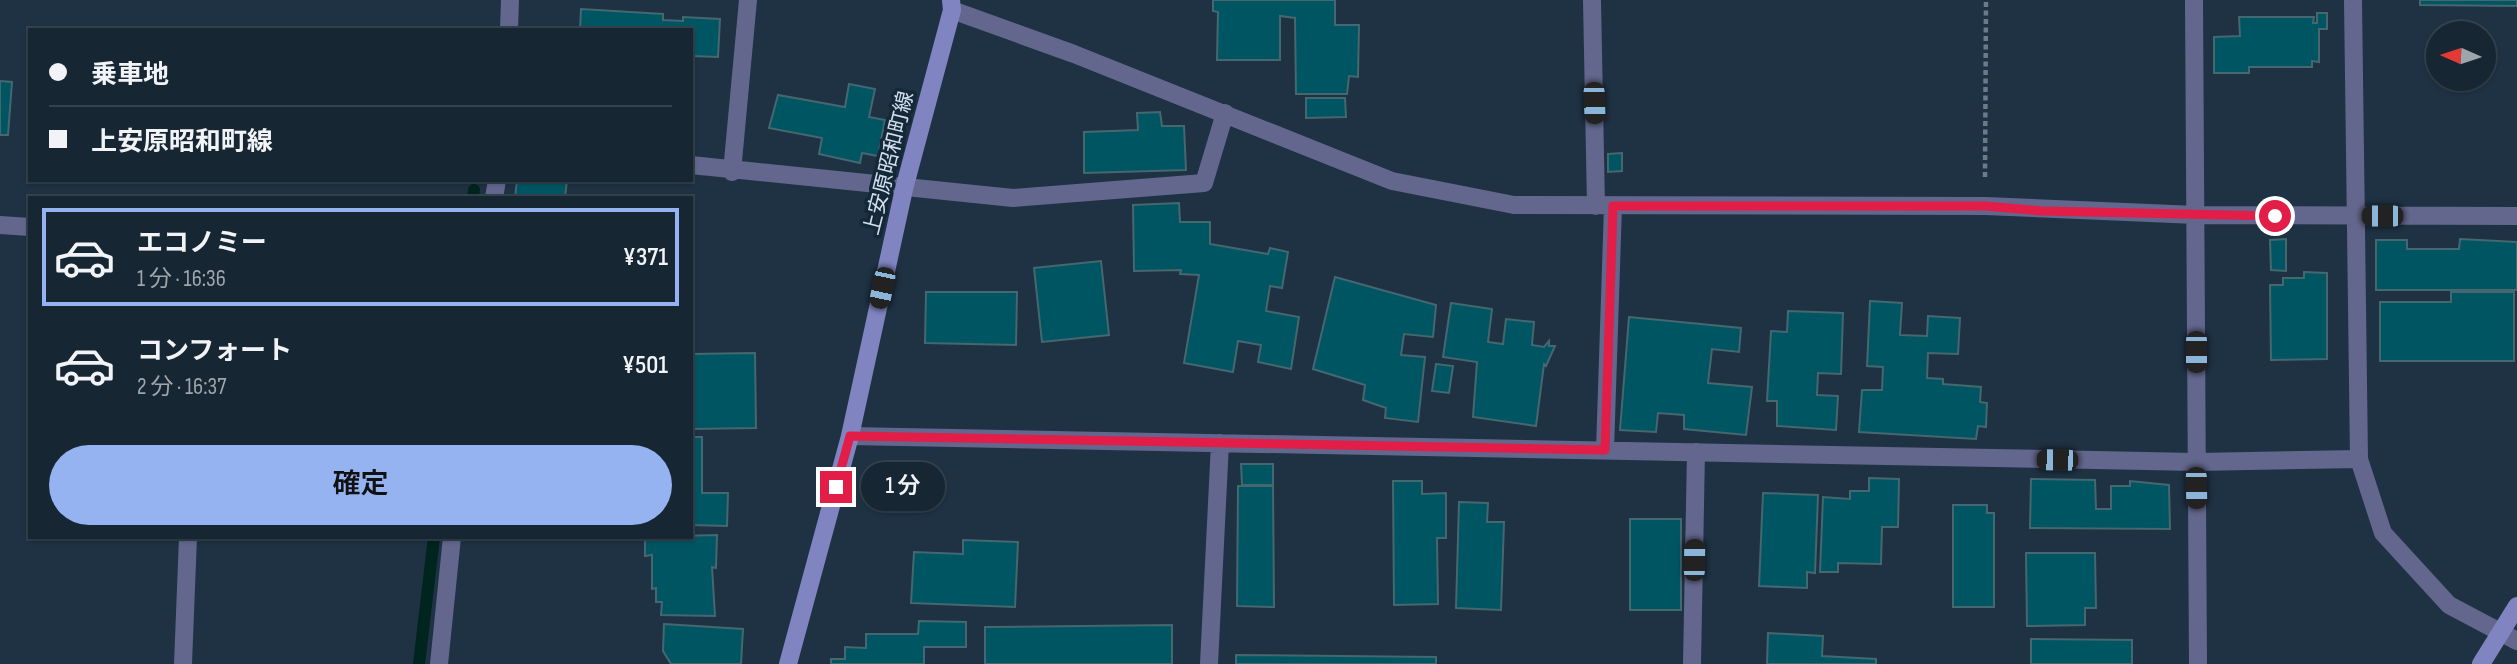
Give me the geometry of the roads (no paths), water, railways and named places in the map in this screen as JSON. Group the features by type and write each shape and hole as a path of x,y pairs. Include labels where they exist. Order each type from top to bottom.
{"main road":[{"name":"上安原昭和町線","path":"788,664 850,436 904,189 951,5"},
{"path":"2481,664 2517,606"}],"street":[{"path":"509,28 510,0"},
{"path":"732,172 748,0"},
{"path":"1592,0 1604,206 1605,450"},
{"path":"2194,0 2198,664"},
{"path":"2353,0 2359,459 2383,533 2449,605 2517,641"},
{"path":"951,5 1392,181 1514,205 1985,206 2196,215 2517,216"},
{"path":"693,166 1013,198 1204,183 1225,113"},
{"path":"0,225 28,227"},
{"path":"850,436 2196,462 2359,459"},
{"path":"1209,664 1220,443"},
{"path":"1692,664 1696,453"},
{"path":"183,664 188,539"},
{"path":"439,664 452,539"}],"waterway":[{"path":"473,196 474,190"},
{"path":"419,664 434,539"}]}
